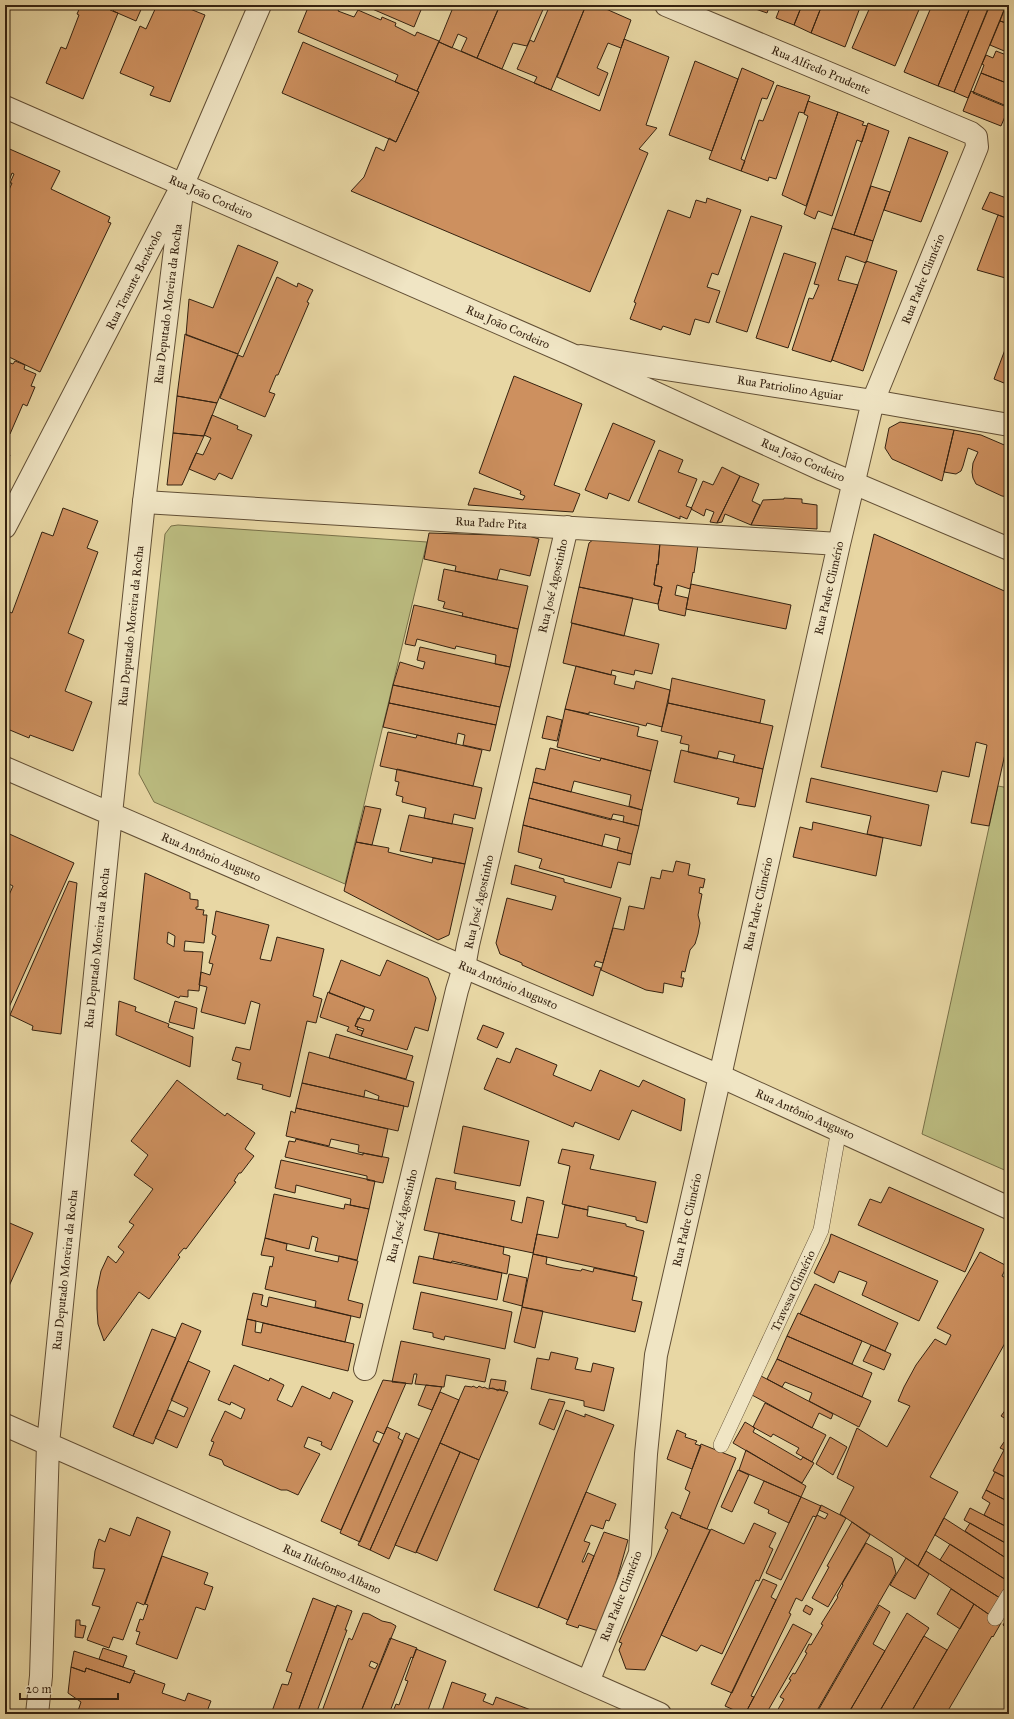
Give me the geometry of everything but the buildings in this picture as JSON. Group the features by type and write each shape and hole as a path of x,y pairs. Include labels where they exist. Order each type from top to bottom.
{"street":[{"name":"Rua Tenente Benévolo","path":"5,527 183,184 260,5"},
{"name":"Rua Alfredo Prudente","path":"666,5 964,130 976,137"},
{"name":"Rua João Cordeiro","path":"5,107 570,354 854,483 1009,549"},
{"name":"Rua Padre Climério","path":"588,1682 640,1554 646,1454 656,1355 839,544 873,401 977,147 976,137"},
{"name":"Rua Deputado Moreira da Rocha","path":"37,1714 41,1676 48,1444 144,502 183,184"},
{"name":"Rua Patriolino Aguiar","path":"570,354 873,401 1009,425"},
{"name":"Rua Padre Pita","path":"144,502 839,544"},
{"name":"Rua José Agostinho","path":"365,1369 457,990 464,967 567,527"},
{"name":"Rua Antônio Augusto","path":"5,768 720,1076 839,1129 1009,1208"},
{"name":"Rua Ildefonso Albano","path":"5,1425 660,1714"}],"lane":[{"name":"Travessa Climério","path":"721,1445 821,1230 839,1129"},
{"path":"995,1618 1009,1595"}],"green space":[{"path":"178,525 427,542 345,884 154,802 139,774 165,534 171,526"},
{"path":"998,786 1009,788 1009,1172 922,1134"}]}
